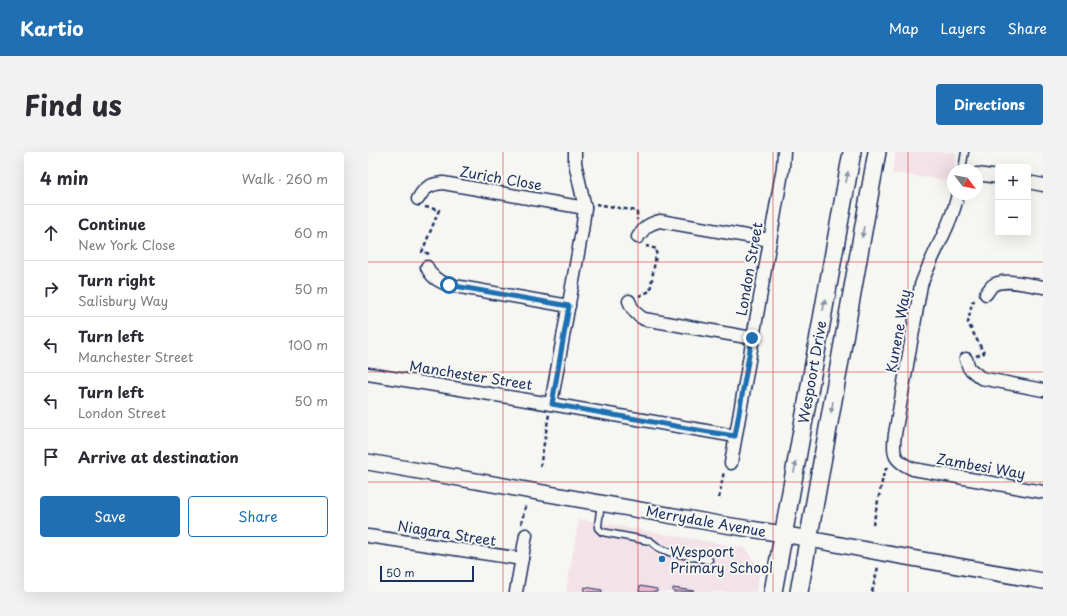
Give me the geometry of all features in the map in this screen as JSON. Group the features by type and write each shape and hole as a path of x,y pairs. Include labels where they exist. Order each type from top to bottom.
{"main road":[{"name":"Wespoort Drive","path":"773,592 852,152"},
{"name":"Wespoort Drive","path":"799,592 877,152"}],"street":[{"path":"552,404 585,208 575,163 575,152"},
{"name":"London Street","path":"731,463 783,167 784,152"},
{"path":"983,175 995,177"},
{"name":"Zurich Close","path":"418,200 428,186 443,183 585,208"},
{"path":"1031,183 1043,185"},
{"name":"Kunene Way","path":"895,456 895,434 921,285 952,216 956,200"},
{"path":"638,237 644,228 650,224 660,222 770,240"},
{"path":"427,267 429,273 434,278 449,285 569,306"},
{"path":"986,294 992,286 1006,281 1043,287"},
{"path":"629,301 632,309 644,319 752,338"},
{"path":"966,359 969,368 981,378 1043,390"},
{"name":"Manchester Street","path":"368,374 735,436"},
{"name":"Zambesi Way","path":"895,456 899,462 914,469 1043,492"},
{"name":"Merrydale Avenue","path":"368,462 809,538 1043,581"},
{"path":"516,592 526,535"},
{"name":"Niagara Street","path":"368,536 522,560"}],"lane":[{"path":"963,164 965,152"},
{"path":"601,503 598,528 602,532 650,540 659,548 669,552 709,560"}],"path":[{"path":"418,200 417,205 438,210 422,252 431,254 427,267"},
{"path":"585,208 596,204 637,211 637,244 657,249 650,291 629,301"},
{"path":"966,359 984,353 968,323 972,302 986,294"},
{"path":"540,467 552,404"},
{"path":"873,525 884,472 895,456"},
{"path":"719,498 725,465 731,463"},
{"path":"526,535 520,531 524,506 527,501"},
{"path":"872,592 878,567"}],"shaded area":[{"path":"896,152 956,152 954,164 947,164 947,180 892,173"},
{"name":"Wespoort Primary School","path":"579,519 745,548 760,570 756,592 566,592"}],"building":[{"path":"640,586 657,589 657,592 639,592"},
{"path":"585,587 602,590 602,592 584,592"},
{"path":"673,588 694,591 694,592 673,592"}],"place":[{"name":"Wespoort Primary School","path":"662,559"}],"route":[{"path":"449,285 569,306 552,404 709,432 735,436 752,338"}]}
